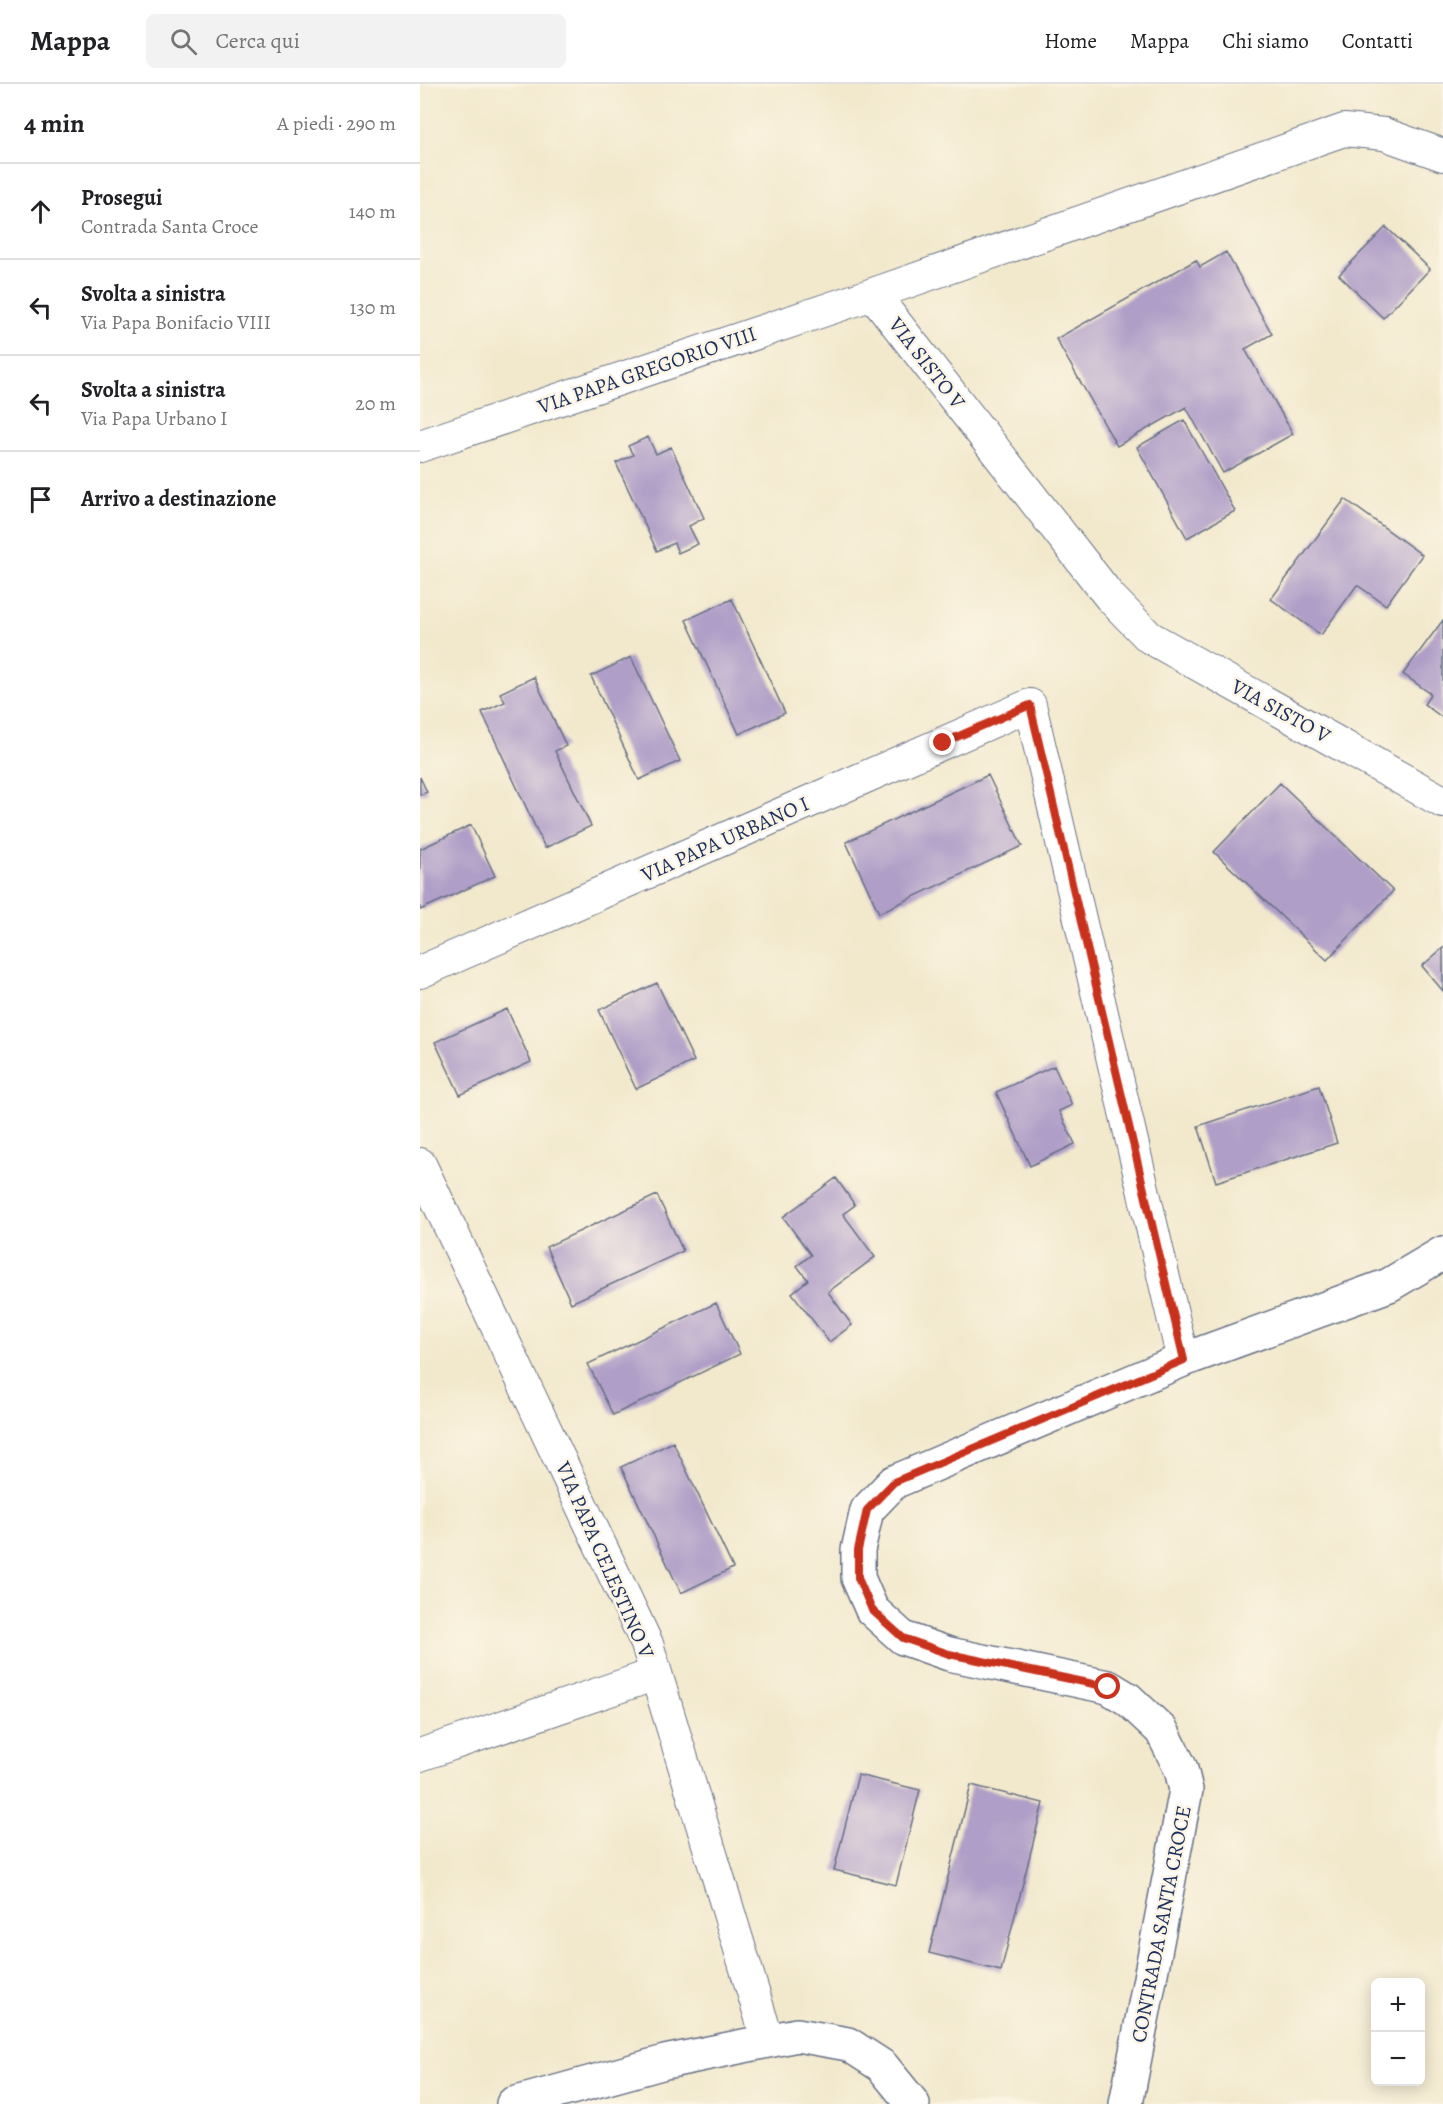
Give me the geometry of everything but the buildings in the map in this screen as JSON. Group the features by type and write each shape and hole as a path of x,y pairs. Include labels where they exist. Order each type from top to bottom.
{"street":[{"name":"VIA SISTO V","path":"1443,155 1384,134 1344,130 873,294 1110,597 1149,637 1443,802"},
{"name":"VIA PAPA GREGORIO VIII","path":"420,446 873,294"},
{"name":"VIA PAPA URBANO I","path":"420,972 1030,705 1184,1360"},
{"name":"VIA PAPA CELESTINO V","path":"420,1164 647,1644 768,2041"},
{"name":"CONTRADA SANTA CROCE","path":"1126,2104 1186,1790 1173,1749 1146,1714 1108,1687 949,1654 903,1638 872,1610 858,1578 858,1550 867,1510 894,1482 1184,1360 1389,1285 1443,1253"},
{"path":"420,1755 656,1674"},
{"path":"513,2104 665,2062 797,2035 848,2044 882,2066 913,2104"}],"route":[{"path":"943,743 1030,705 1184,1360 894,1482 867,1510 858,1550 858,1578 872,1610 903,1638 949,1654 1108,1687"}]}
